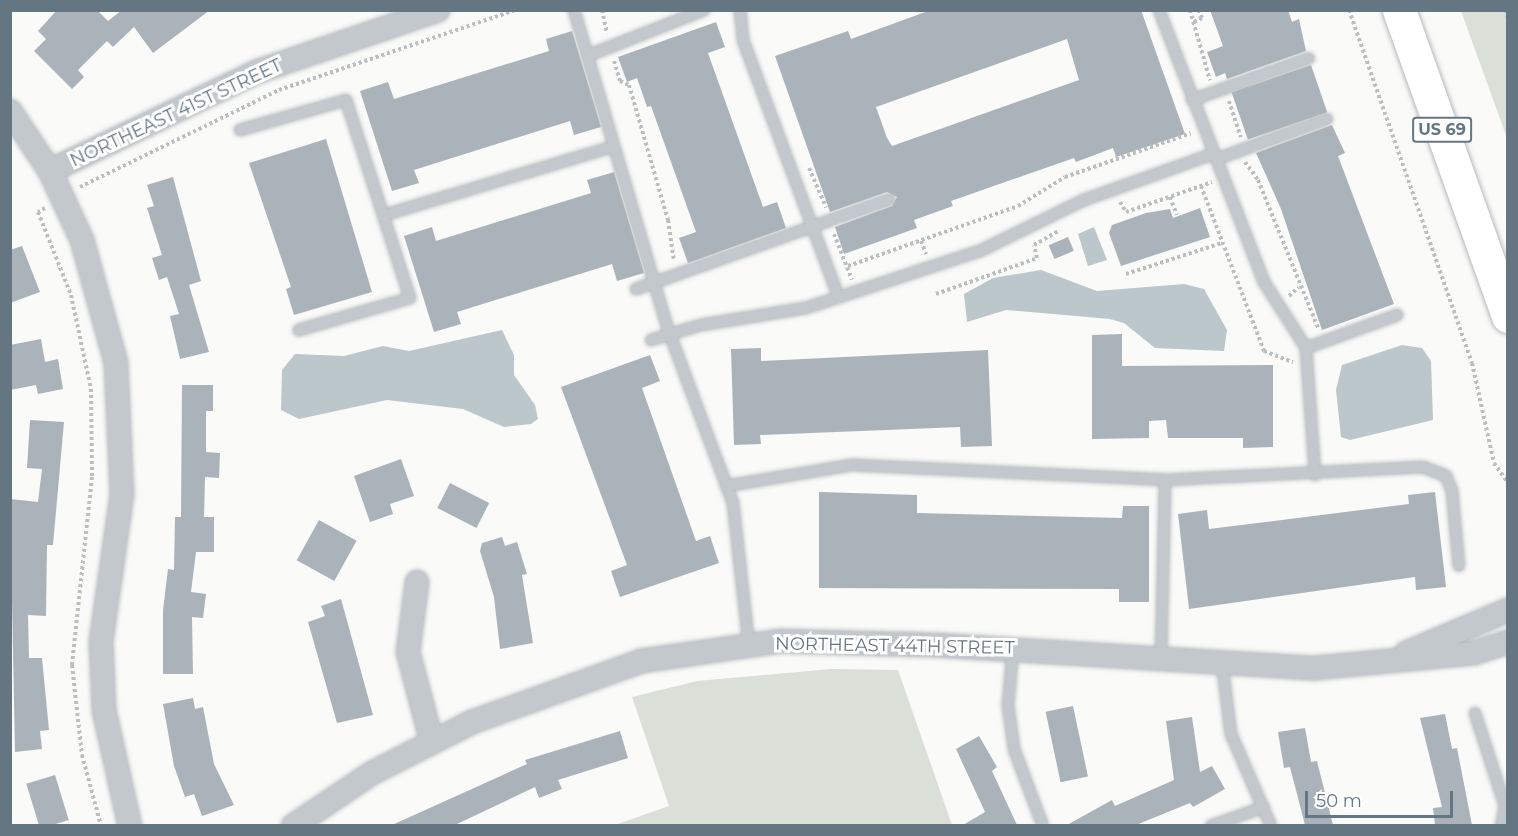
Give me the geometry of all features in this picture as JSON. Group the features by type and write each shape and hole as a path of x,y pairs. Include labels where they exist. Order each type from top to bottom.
{"main road":[{"name":"US 69","path":"1399,10 1508,316"}],"street":[{"name":"NORTHEAST 41ST STREET","path":"50,171 259,71 438,10"},
{"path":"10,111 50,171 63,198 102,301 121,399 122,494 101,641 104,710 130,825"},
{"path":"417,582 408,652 432,742"},
{"name":"NORTHEAST 44TH STREET","path":"1391,660 1508,610"},
{"name":"NORTHEAST 44TH STREET","path":"293,825 432,742 641,660 780,641 1013,649 1315,668 1474,653 1508,642"}],"lane":[{"path":"574,10 612,147 669,332 726,486 749,645"},
{"path":"587,56 704,10"},
{"path":"740,10 743,40 838,296"},
{"path":"1159,10 1264,282 1306,348 1309,364 1315,475"},
{"path":"1192,100 1309,58"},
{"path":"240,130 346,100 410,298 299,330"},
{"path":"651,340 669,332 798,309 982,250 1084,200 1216,156 1243,150 1327,119"},
{"path":"384,214 612,147"},
{"path":"636,289 675,277 890,198"},
{"path":"1306,348 1397,315"},
{"path":"726,486 852,465 1165,480 1437,470 1452,491 1458,566"},
{"path":"1161,660 1165,480"},
{"path":"1013,649 1008,705 1014,749 1043,825"},
{"path":"1222,663 1230,734 1271,825"},
{"path":"1474,713 1505,806 1501,825"},
{"path":"1211,825 1264,807"}],"path":[{"path":"101,825 82,755 72,665 92,477 91,389 71,295 38,212 279,90 514,10"},
{"path":"602,10 620,81 629,85 668,220 675,277"},
{"path":"1190,10 1219,90 1243,150 1258,180 1297,286 1305,289 1323,342"},
{"path":"1194,21 1202,18 1199,10"},
{"path":"1349,10 1473,363 1494,463 1508,483"},
{"path":"1505,10 1508,18"},
{"path":"848,266 1018,206 1065,177 1206,131"},
{"path":"1113,203 1121,202 1126,212 1224,178"},
{"path":"1201,186 1264,351 1277,359 1309,364"},
{"path":"1170,197 1177,215"},
{"path":"936,294 1037,258 1034,245 1065,226"},
{"path":"1126,274 1222,243"}],"shaded area":[{"path":"1461,11 1507,11 1507,138"},
{"path":"1094,227 1107,260 1088,266 1078,234"},
{"path":"1041,270 1097,291 1184,284 1204,289 1227,330 1224,351 1155,348 1124,323 1110,319 1006,310 967,322 964,294 993,278"},
{"path":"502,330 514,355 514,375 535,405 538,419 531,424 504,427 463,409 387,400 299,419 281,410 282,370 295,354 344,356 383,346 409,351"},
{"path":"1402,345 1422,348 1431,361 1433,420 1350,440 1341,437 1336,390 1342,365"},
{"path":"831,669 898,670 952,825 615,825 669,806 632,697 697,681"}],"building":[{"path":"57,10 97,10 108,21 122,10 210,10 153,53 134,27 113,47 107,41 78,70 84,77 72,89 34,51 46,39 38,31"},
{"path":"931,10 1141,10 1185,134 1116,157 1113,148 1076,162 1074,158 951,201 953,206 914,220 917,228 844,254 835,227 892,206 897,197 887,192 830,212 775,56 848,31 851,39","holes":["1067,39 1079,80 892,146 876,107"]},
{"path":"1210,10 1288,10 1292,22 1299,19 1306,51 1227,79 1225,73 1216,77 1207,52 1223,46"},
{"path":"716,22 725,47 708,53 763,207 777,202 786,228 688,263 679,238 696,232 651,106 647,107 637,78 627,82 618,57"},
{"path":"572,31 601,127 574,135 570,121 414,170 419,183 392,191 360,91 388,82 394,99 549,51 546,39"},
{"path":"1311,65 1327,112 1248,140 1232,92"},
{"path":"1332,125 1345,153 1338,156 1394,304 1322,330 1281,209 1256,153"},
{"path":"326,139 372,292 294,315 286,289 291,287 249,163"},
{"path":"614,172 644,273 617,281 612,264 457,312 461,324 434,332 404,236 432,227 436,241 591,193 587,180"},
{"path":"173,177 201,281 189,285 209,352 180,359 170,316 179,314 167,277 159,280 152,258 162,255 147,208 154,206 147,185"},
{"path":"1200,208 1210,237 1121,266 1109,233 1112,225 1146,213 1170,209 1173,218"},
{"path":"1068,237 1074,251 1055,259 1049,245"},
{"path":"22,246 40,292 10,303 10,250"},
{"path":"1122,334 1122,366 1273,365 1273,447 1243,448 1243,438 1168,438 1166,420 1149,421 1149,438 1092,439 1092,335"},
{"path":"41,339 45,362 58,359 63,389 38,394 36,385 10,390 10,345"},
{"path":"761,348 761,361 988,350 992,446 961,447 960,427 760,435 761,444 734,445 731,349"},
{"path":"650,355 660,381 642,388 696,541 710,536 719,563 620,597 611,571 627,565 561,387"},
{"path":"182,385 213,385 213,411 206,411 206,452 220,453 219,478 205,477 204,517 214,517 214,552 196,552 191,592 206,594 203,618 192,617 193,674 163,674 163,610 168,569 174,570 175,517 181,517"},
{"path":"30,420 64,422 53,545 47,545 46,616 28,615 29,658 42,658 49,730 40,731 42,749 15,752 10,499 38,502 42,469 27,468"},
{"path":"401,459 414,496 390,504 393,514 370,522 354,476"},
{"path":"450,483 489,503 476,528 437,508"},
{"path":"819,492 917,495 917,513 1122,518 1123,506 1149,506 1149,602 1119,602 1119,589 819,588"},
{"path":"1435,492 1446,587 1416,590 1415,577 1189,609 1178,514 1207,510 1209,529 1409,504 1408,495"},
{"path":"319,520 357,541 334,581 297,560"},
{"path":"502,537 505,546 517,542 527,574 522,575 533,643 500,649 494,597 480,551 482,543"},
{"path":"341,599 373,715 337,723 308,622 325,616 321,606"},
{"path":"193,698 195,709 203,707 214,764 234,805 202,816 194,794 185,797 174,766 163,704"},
{"path":"1073,706 1088,776 1061,782 1046,712"},
{"path":"1445,714 1452,749 1457,748 1472,825 1435,825 1433,808 1442,807 1420,718"},
{"path":"1192,717 1200,772 1212,766 1225,789 1193,807 1190,803 1136,825 1067,825 1112,800 1115,806 1174,780 1166,721"},
{"path":"1305,728 1311,762 1317,761 1333,825 1305,825 1290,767 1284,768 1278,732"},
{"path":"620,731 628,758 558,780 562,789 539,798 535,787 455,825 392,825 527,764 525,760"},
{"path":"979,736 997,767 992,771 1017,825 963,825 985,812 956,749"},
{"path":"55,775 69,820 49,826 39,826 26,784"}]}
